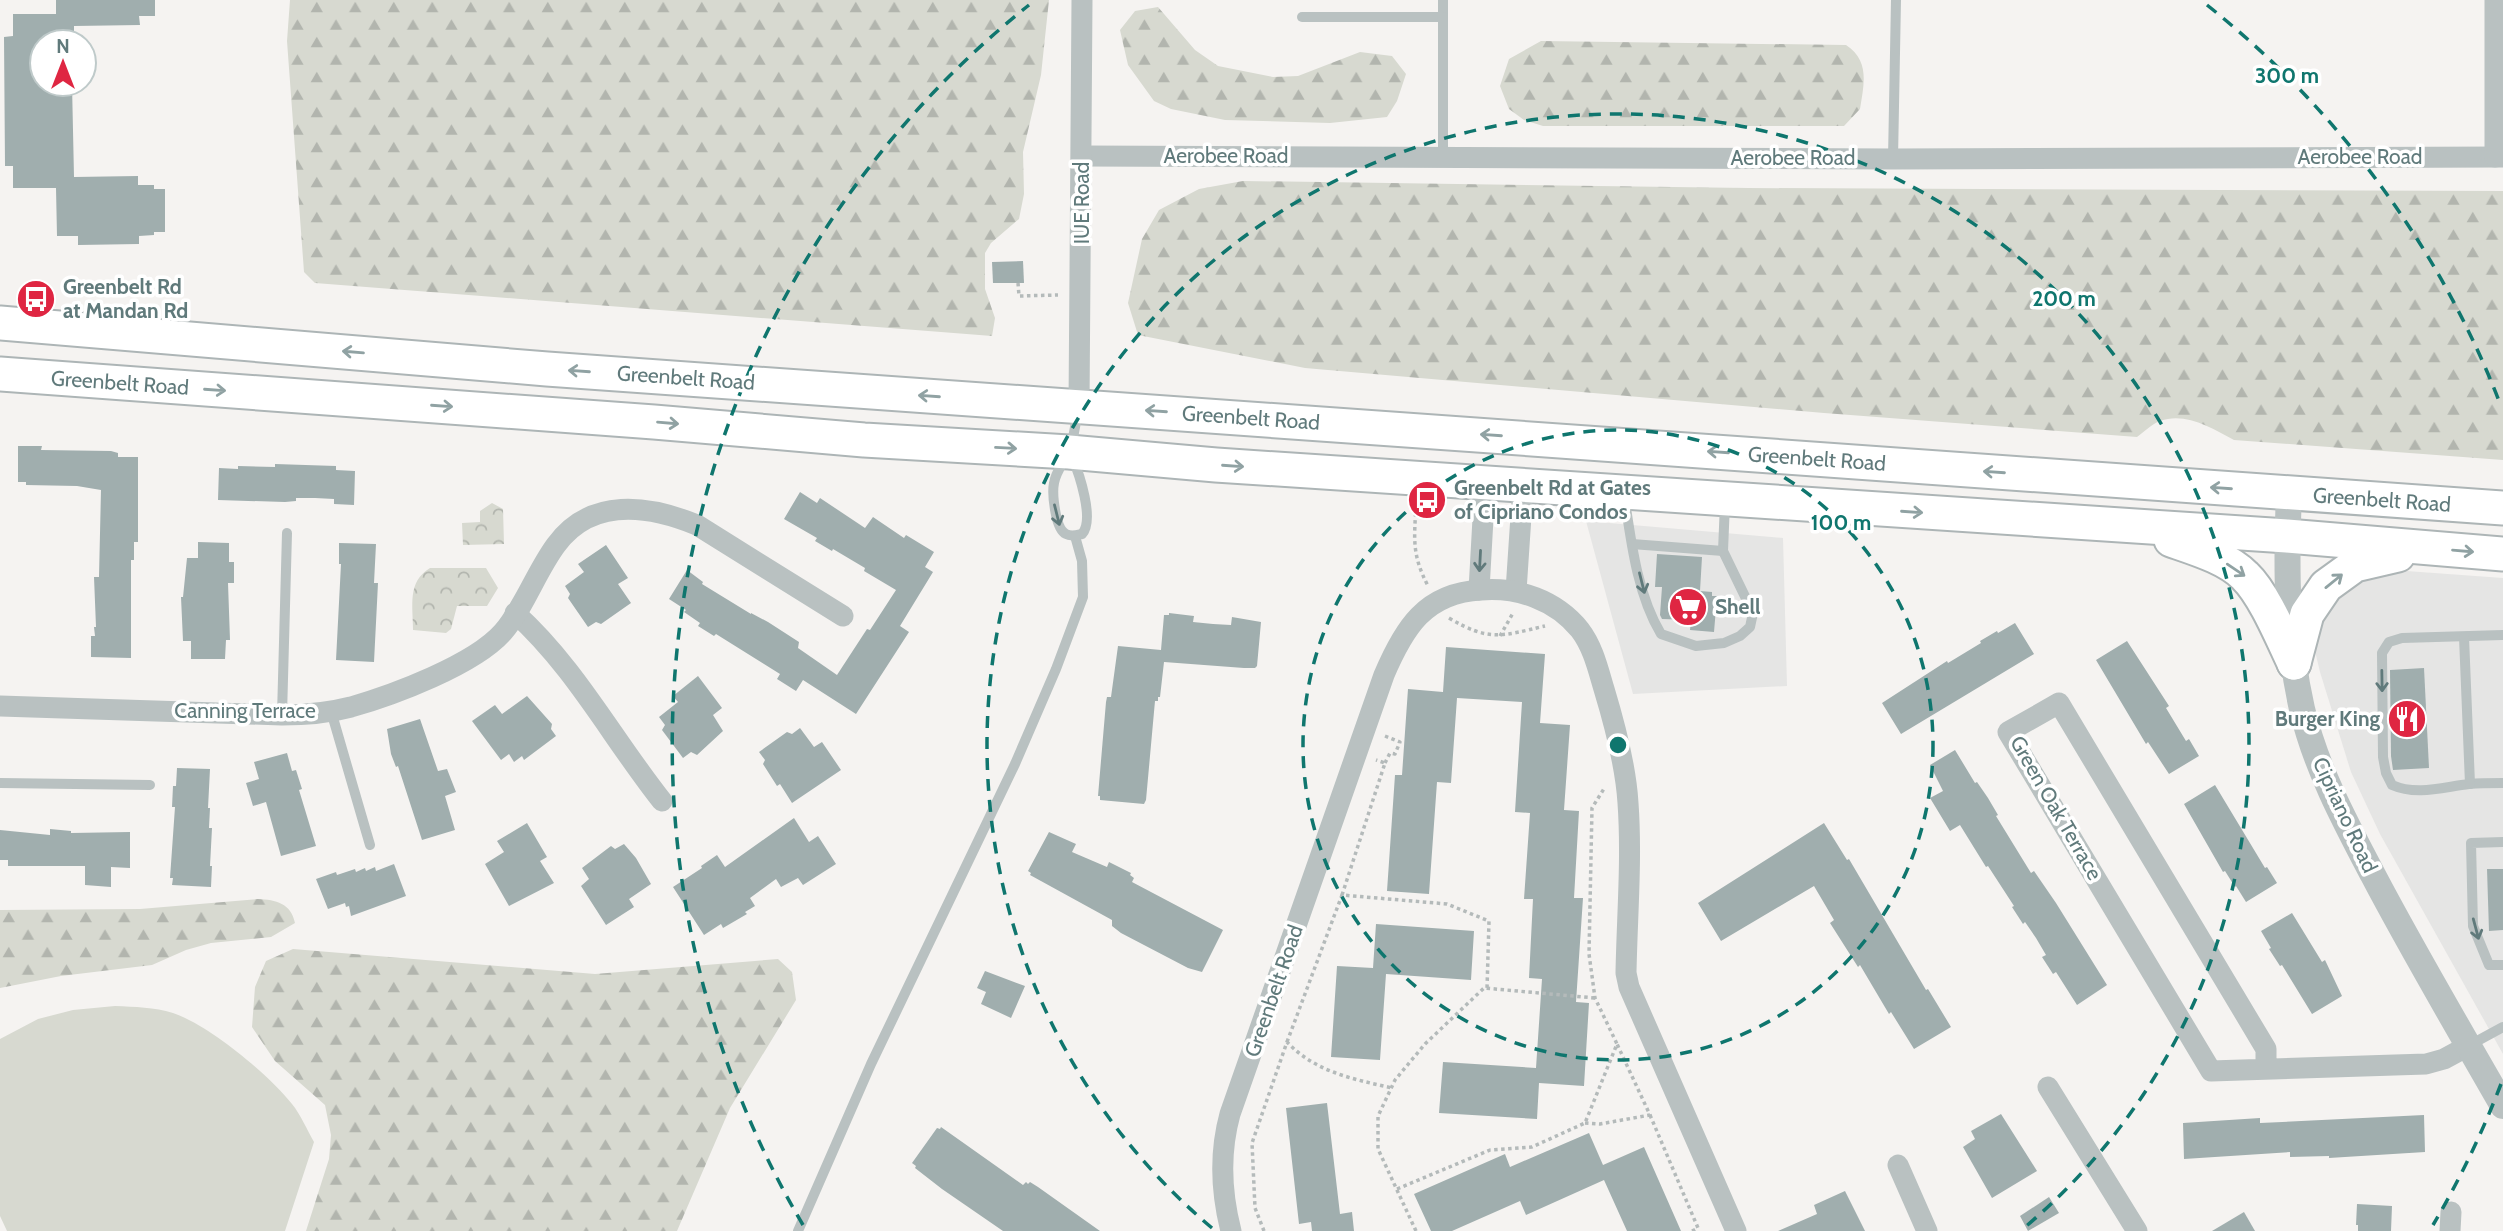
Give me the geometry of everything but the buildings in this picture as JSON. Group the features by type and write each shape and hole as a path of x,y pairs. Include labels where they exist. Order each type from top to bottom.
{"main road":[{"name":"Greenbelt Road","path":"0,323 547,369 2503,508"},
{"name":"Greenbelt Road","path":"0,374 864,440 2287,536 2503,554"},
{"path":"2129,526 2209,553 2245,575 2263,602 2294,663"},
{"path":"2294,663 2308,614 2326,586 2355,565 2424,547"}],"street":[{"name":"IUE Road","path":"1079,406 1082,0"},
{"path":"2495,0 2499,158"},
{"name":"Aerobee Road","path":"1082,156 2499,158"},
{"path":"1479,590 1485,483"},
{"path":"1511,599 1523,486"},
{"name":"Cipriano Road","path":"2289,493 2287,576 2294,663 2302,712 2329,788 2429,980 2503,1106"},
{"name":"Canning Terrace","path":"0,706 282,715 351,707 454,666 487,647 503,631 556,544 572,528 595,514 619,508 644,509 697,524 843,616"},
{"name":"Greenbelt Road","path":"1231,1231 1223,1191 1222,1163 1230,1114 1384,675 1398,642 1410,623 1442,608 1460,593 1479,590 1511,599 1538,598 1556,608 1581,632 1597,664 1608,701 1628,799 1626,973 1629,987 1736,1231"},
{"path":"515,613 541,636 564,663 636,769 662,801"},
{"name":"Green Oak Terrace","path":"2266,1069 2266,1049 2059,703 2008,732 2211,1071 2426,1064 2444,1059 2468,1046"},
{"path":"2048,1087 2135,1230"},
{"path":"1898,1165 1927,1231"}],"lane":[{"path":"1443,0 1443,156"},
{"path":"1893,159 1896,0"},
{"path":"1302,17 1443,17"},
{"path":"1069,452 1081,476 1086,517 1086,530 1074,536 1066,535 1061,529 1053,499 1053,485 1056,472 1069,452 1079,406"},
{"path":"1624,492 1632,544 1647,603 1661,635 1696,646 1724,643 1740,636 1750,627 1753,613 1723,551 1725,499"},
{"path":"282,715 287,533"},
{"path":"798,1231 872,1064 1015,764 1056,669 1083,597 1082,561 1074,536"},
{"path":"1632,544 1723,551"},
{"path":"2503,635 2402,638 2389,642 2382,653 2383,757 2392,785 2402,789 2429,790 2470,784 2503,783"},
{"path":"2464,637 2470,784"},
{"path":"331,711 370,845"},
{"path":"0,783 150,785"},
{"path":"2503,842 2472,843 2473,926 2489,965 2503,965"},
{"path":"2468,1046 2503,1027"}],"path":[{"path":"1018,283 1019,296 1081,295"},
{"path":"1416,504 1417,565 1445,615 1468,629 1487,636 1500,636 1550,625 1542,621"},
{"path":"1500,636 1516,608 1511,599"},
{"path":"1264,1231 1255,1208 1252,1143 1342,895 1385,763 1391,752 1395,754 1400,742 1380,734"},
{"path":"1371,759 1385,763"},
{"path":"1606,785 1592,808 1589,954 1595,998 1650,1115 1698,1230 1692,1231"},
{"path":"1342,895 1447,904 1489,921 1487,989"},
{"path":"1416,1231 1378,1149 1378,1116 1395,1080 1426,1044 1484,988 1595,998"},
{"path":"1287,1042 1299,1055 1334,1074 1392,1088"},
{"path":"1585,1123 1617,1044"},
{"path":"1397,1189 1490,1150 1532,1147 1585,1123 1600,1124 1650,1115"}],"shaded area":[{"path":"1586,521 1783,538 1787,686 1633,694"},
{"path":"2379,569 2503,578 2503,1054 2380,834 2351,772 2320,672 2315,651 2317,624 2333,595"}],"green space":[{"path":"290,0 1049,0 1041,75 1023,152 1024,194 1019,219 991,243 985,253 985,289 995,318 992,336 315,283 304,272 287,41"},
{"path":"1158,7 1195,50 1218,66 1273,77 1298,76 1360,52 1392,56 1406,74 1397,101 1387,117 1330,123 1225,120 1171,109 1154,101 1128,65 1120,30 1135,11"},
{"path":"1541,41 1846,45 1859,58 1864,74 1860,109 1844,126 1543,126 1524,120 1509,109 1500,86 1509,59"},
{"path":"1243,181 1748,188 2503,191 2503,460 2234,440 2198,423 2179,418 2160,421 2137,437 1305,368 1138,335 1128,303 1142,239 1159,210 1199,189"},
{"path":"492,503 503,509 504,544 463,545 462,523 480,522 480,511"},
{"path":"430,568 486,568 498,588 487,606 457,606 451,629 446,633 413,630 412,603 415,587"},
{"path":"258,899 282,904 290,911 295,923 271,937 211,943 186,950 152,965 61,976 0,988 0,910 140,909"},
{"path":"293,949 595,974 778,959 792,972 796,1000 730,1108 677,1231 306,1231 329,1159 331,1135 325,1105 275,1061 252,1027 255,987 266,961"},
{"path":"115,1006 159,1010 187,1019 237,1052 292,1104 314,1142 285,1231 7,1231 0,1216 0,1039 38,1019 73,1010"}],"place":[{"name":"Greenbelt Rd at Mandan Rd","path":"36,299"},
{"name":"Greenbelt Rd at Gates of Cipriano Condos","path":"1427,500"},
{"name":"Shell","path":"1688,607"},
{"name":"Burger King","path":"2407,719"}]}
